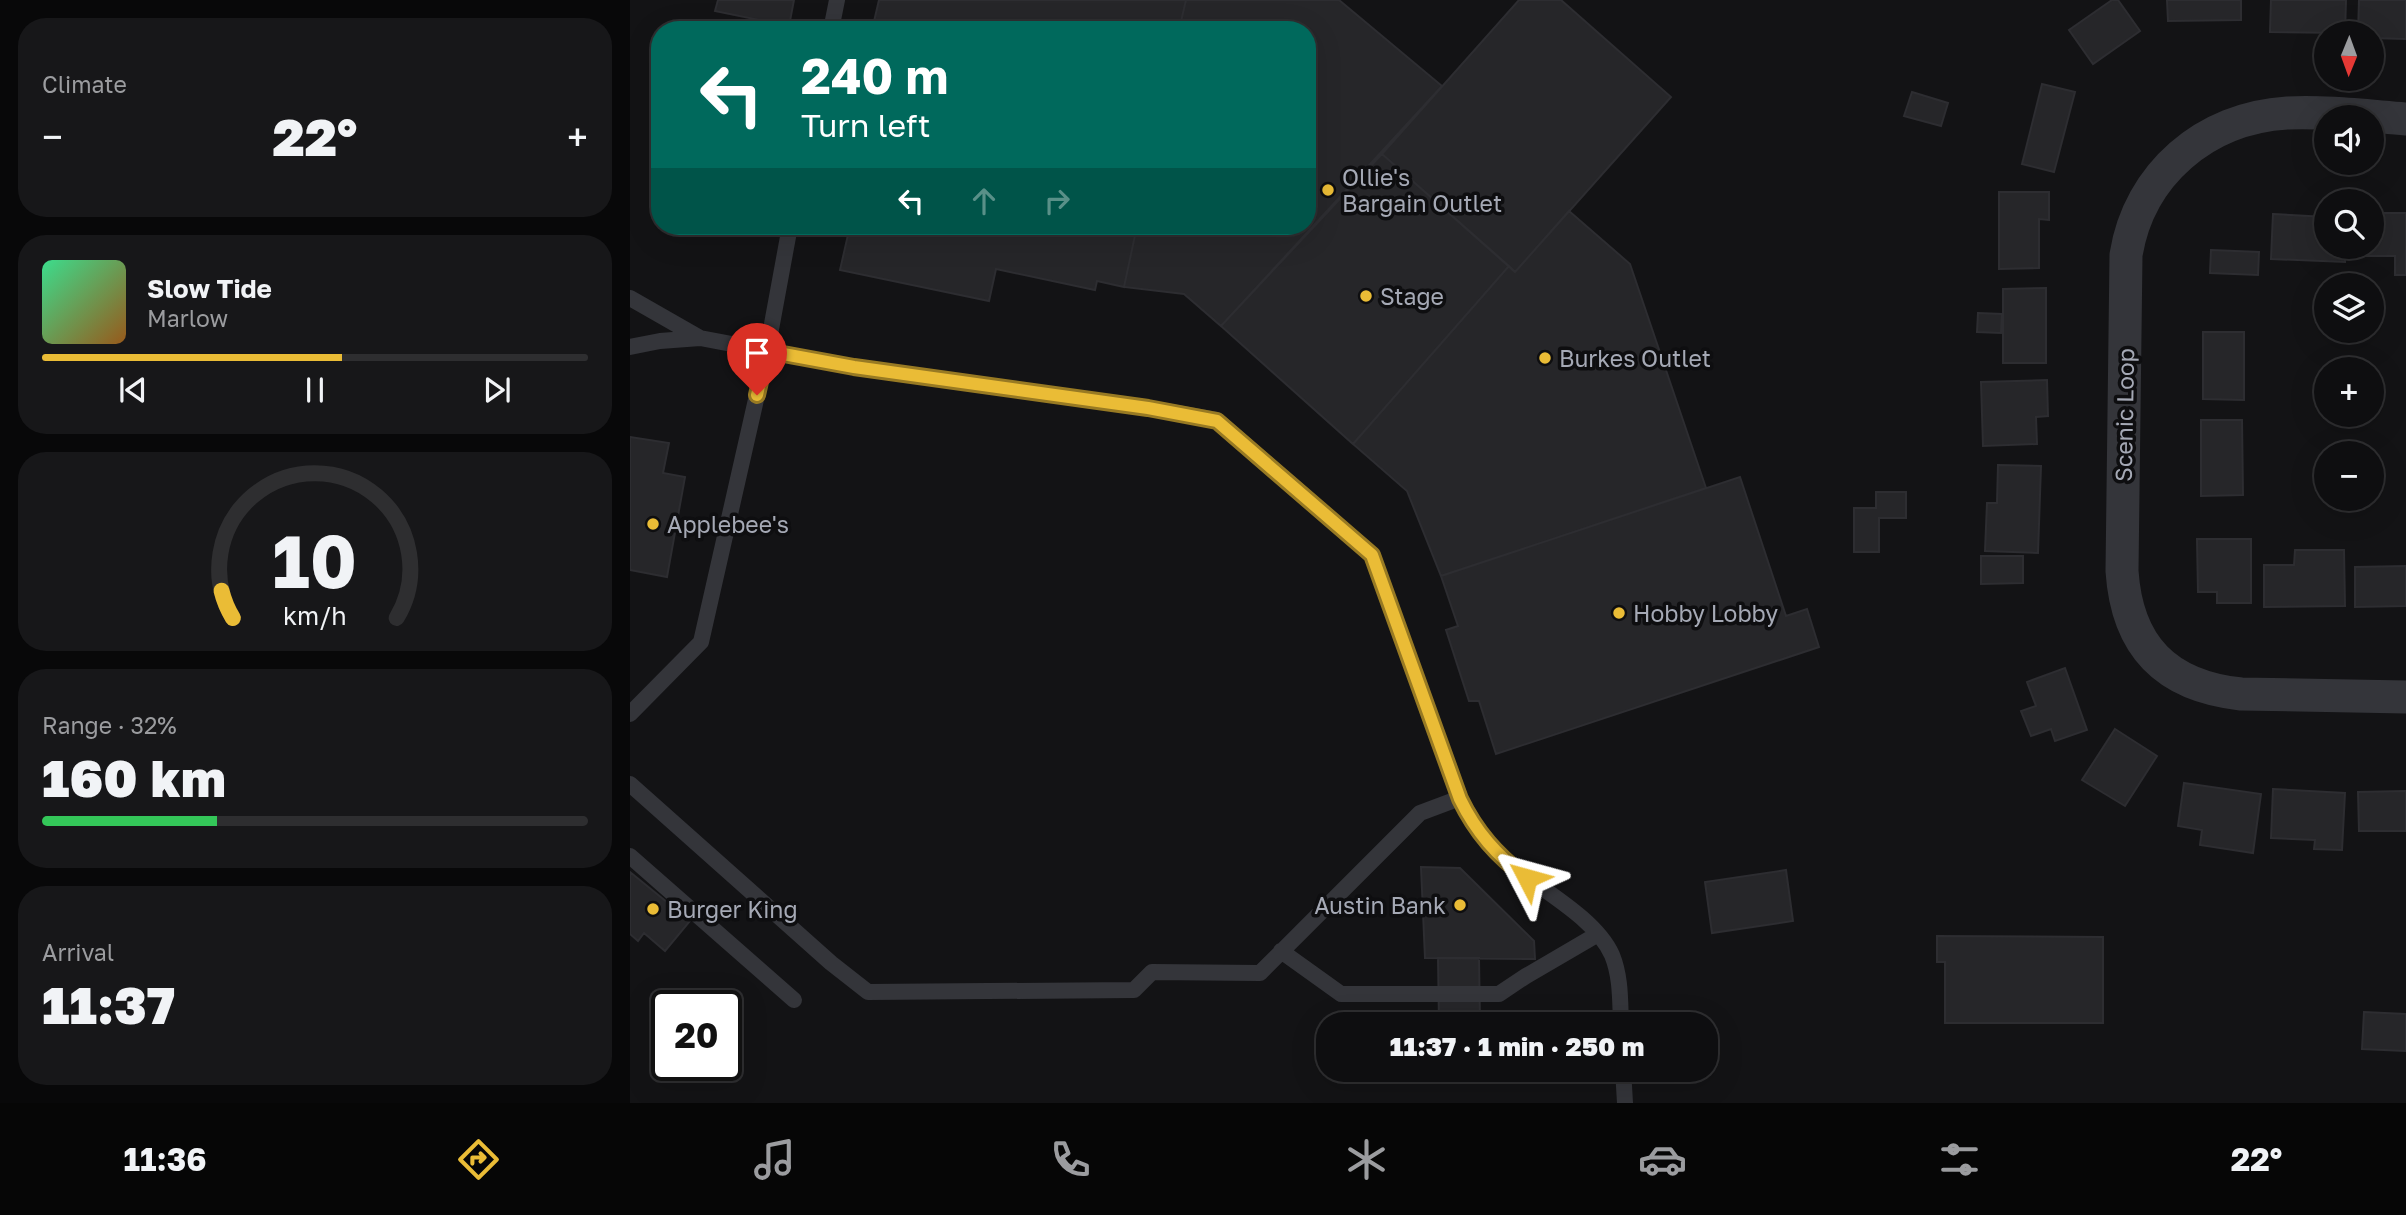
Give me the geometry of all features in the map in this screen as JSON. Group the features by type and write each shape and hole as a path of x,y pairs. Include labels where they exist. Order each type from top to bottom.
{"street":[{"name":"Scenic Loop","path":"2406,118 2286,113 2229,126 2204,138 2182,155 2155,182 2143,200 2134,220 2126,255 2122,571 2127,611 2143,642 2166,668 2199,686 2241,694 2406,697"}],"lane":[{"path":"833,21 837,0"},
{"path":"630,714 701,642 767,351 788,235"},
{"path":"630,298 701,338"},
{"path":"630,347 660,341 701,338 854,367 1148,408 1217,421 1372,555 1460,799 1470,819 1493,849 1598,934 1611,953 1618,974 1621,1012"},
{"path":"630,785 831,963 868,992 1134,990 1152,972 1260,974 1420,813 1460,799"},
{"path":"630,856 794,1000"},
{"path":"1281,951 1341,993 1499,994 1598,934"},
{"path":"1624,1082 1625,1103"}],"building":[{"path":"718,0 794,0 790,21 764,21 715,11"},
{"path":"879,0 1186,0 1181,21 874,21"},
{"name":"Ollie's Bargain Outlet","path":"1186,0 1339,0 1442,86 1316,223 1316,21 1181,21"},
{"path":"1519,0 1561,0 1671,97 1515,272 1382,154"},
{"path":"2112,0 2118,0 2140,31 2093,64 2069,30"},
{"path":"2167,0 2241,0 2241,20 2168,21"},
{"path":"2271,0 2346,0 2345,21 2314,21 2314,33 2270,32"},
{"path":"2359,0 2406,0 2406,39 2384,38 2384,21 2358,21"},
{"path":"2042,84 2075,92 2054,172 2022,164"},
{"path":"1912,92 1948,103 1941,126 1904,116"},
{"name":"Stage","path":"1382,154 1509,266 1353,444 1221,326 1306,235 1316,235 1316,225"},
{"path":"1999,192 2049,192 2049,220 2039,219 2039,268 1999,269"},
{"name":"Burkes Outlet","path":"1569,211 1630,264 1706,488 1441,576 1407,491 1353,444 1509,266 1515,272"},
{"path":"2384,213 2406,213 2406,275 2395,275 2395,256 2384,256"},
{"path":"2273,214 2314,216 2314,259 2345,259 2345,262 2271,259"},
{"path":"848,235 1135,235 1124,287 1097,281 1095,290 996,269 989,301 840,270"},
{"name":"Ollie's Bargain Outlet","path":"1135,235 1305,235 1221,326 1184,294 1124,287"},
{"path":"2211,250 2259,252 2258,275 2210,273"},
{"path":"2046,288 2046,363 2003,363 2003,289"},
{"path":"1978,313 2002,314 2001,333 1977,332"},
{"path":"2203,332 2244,332 2244,400 2203,399"},
{"path":"2047,380 2048,416 2036,417 2037,444 1983,446 1981,382"},
{"path":"2201,420 2242,420 2243,495 2201,496"},
{"name":"Applebee's","path":"630,437 669,443 663,473 685,477 667,577 630,570"},
{"path":"1998,465 2041,466 2038,553 1985,551 1987,503 1997,503"},
{"name":"Hobby Lobby","path":"1740,477 1786,616 1807,609 1819,647 1496,754 1479,701 1469,701 1446,630 1458,626 1441,576"},
{"path":"1876,492 1906,492 1906,518 1879,518 1879,552 1854,552 1854,508 1876,508"},
{"path":"2197,539 2251,539 2251,603 2217,603 2217,592 2198,592"},
{"path":"2295,550 2344,550 2345,606 2264,607 2264,565 2294,565"},
{"path":"1981,556 2023,556 2023,583 1981,584"},
{"path":"2406,566 2406,606 2355,607 2355,567"},
{"path":"2065,668 2087,730 2055,741 2051,729 2031,736 2021,711 2036,706 2027,682"},
{"path":"2115,729 2157,756 2125,806 2082,780"},
{"path":"2184,783 2261,794 2253,853 2200,845 2202,830 2178,826"},
{"path":"2273,789 2345,793 2342,850 2314,849 2315,840 2271,838"},
{"path":"2406,791 2406,831 2359,831 2358,792"},
{"name":"Austin Bank","path":"1421,867 1460,868 1534,941 1535,959 1425,958"},
{"path":"1786,870 1793,921 1712,933 1705,882"},
{"name":"Burger King","path":"630,872 690,921 665,951 644,933 638,941 630,934"},
{"path":"1937,936 2103,937 2103,1023 1945,1023 1945,962 1937,962"},
{"path":"1438,958 1479,958 1480,1012 1439,1012"},
{"path":"2364,1012 2406,1014 2406,1051 2362,1049"}],"place":[{"name":"Ollie's Bargain Outlet","path":"1328,190"},
{"name":"Stage","path":"1366,296"},
{"name":"Burkes Outlet","path":"1545,358"},
{"name":"Applebee's","path":"653,524"},
{"name":"Hobby Lobby","path":"1619,613"},
{"name":"Austin Bank","path":"1460,905"},
{"name":"Burger King","path":"653,909"}],"route":[{"path":"757,395 767,351 854,367 1148,408 1217,421 1372,555 1460,799 1480,834 1510,865 1527,878"}]}
